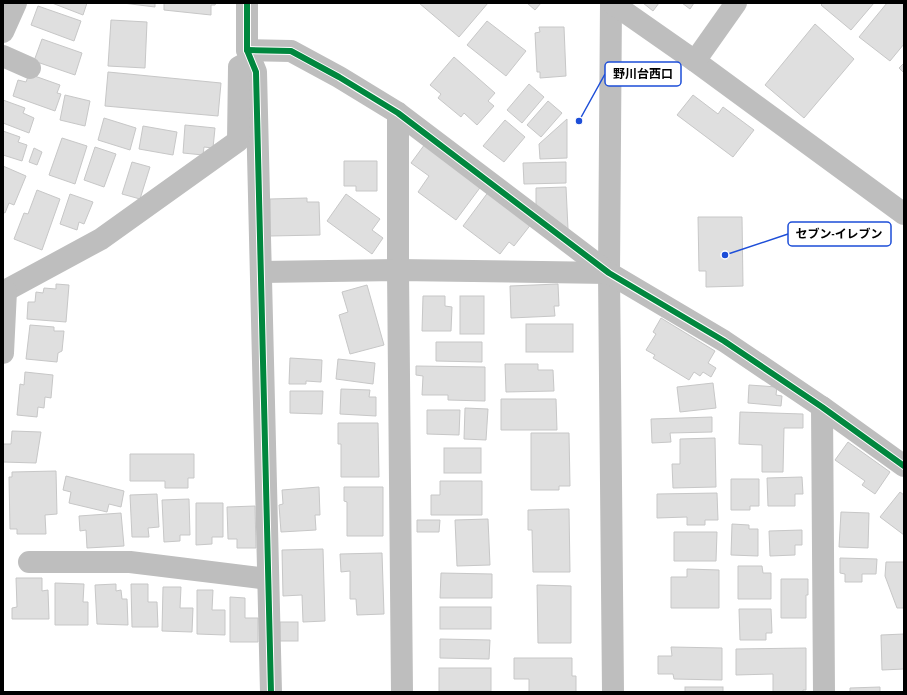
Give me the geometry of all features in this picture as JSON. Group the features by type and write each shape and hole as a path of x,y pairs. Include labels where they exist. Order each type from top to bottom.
{"street":[{"path":"3,32 16,3"},
{"path":"247,3 248,55 256,72 271,692"},
{"path":"611,3 695,61 904,214"},
{"path":"611,3 609,273 613,692"},
{"path":"695,61 736,3"},
{"path":"3,353 5,291 101,239 238,141 239,67 248,55 291,51 340,77 398,114 609,273 724,341 822,406 904,466"},
{"path":"3,56 30,68"},
{"path":"398,114 402,692"},
{"path":"261,272 398,270 609,273"},
{"path":"822,406 824,692"},
{"path":"29,562 130,562 268,579"}],"building":[{"path":"52,3 87,3 83,15"},
{"path":"123,3 155,3 155,7"},
{"path":"164,3 216,3 215,5 211,5 211,15 164,10"},
{"path":"419,3 488,3 459,37"},
{"path":"527,3 541,3 535,10"},
{"path":"643,3 659,3 653,11"},
{"path":"682,3 694,3 690,9"},
{"path":"823,3 874,3 851,30 821,5"},
{"path":"887,3 904,3 904,44 890,61 859,37"},
{"path":"38,6 81,21 74,41 31,25"},
{"path":"111,20 147,22 145,68 108,66"},
{"path":"487,21 526,51 506,76 467,45"},
{"path":"815,24 854,59 804,118 765,85"},
{"path":"539,27 564,27 566,76 540,78 540,72 537,72 535,33 540,32"},
{"path":"42,39 82,53 75,75 34,61"},
{"path":"454,57 495,93 488,101 494,106 477,125 464,113 461,117 438,98 441,94 430,85"},
{"path":"904,63 904,73 899,68"},
{"path":"108,72 221,83 218,116 105,106"},
{"path":"29,74 60,85 57,93 61,94 55,111 13,96 18,80 26,82"},
{"path":"529,84 544,97 522,123 507,110"},
{"path":"65,95 90,101 85,126 60,120"},
{"path":"693,95 718,114 723,107 754,130 733,157 677,115"},
{"path":"3,100 25,108 23,113 34,118 29,133 3,123"},
{"path":"548,101 562,113 541,137 527,125"},
{"path":"104,118 136,128 130,150 98,140"},
{"path":"567,119 567,158 540,159 539,144"},
{"path":"505,120 525,137 504,162 483,146"},
{"path":"185,125 215,128 213,148 204,147 203,155 183,153"},
{"path":"143,126 177,132 173,155 139,149"},
{"path":"3,131 20,137 18,142 27,145 22,161 3,155"},
{"path":"62,138 87,146 75,184 49,175"},
{"path":"425,144 482,185 456,220 418,192 429,176 411,163"},
{"path":"95,147 116,154 104,187 84,180"},
{"path":"34,148 42,152 37,165 29,162"},
{"path":"344,161 377,161 377,191 356,191 356,186 344,186"},
{"path":"132,162 150,167 140,199 122,194"},
{"path":"566,162 566,183 524,184 523,163"},
{"path":"3,166 26,176 14,205 9,203 5,213 3,212"},
{"path":"566,187 568,229 536,205 536,188"},
{"path":"37,190 60,199 42,250 14,239 24,213 28,214"},
{"path":"489,191 532,223 514,246 509,242 500,254 463,226"},
{"path":"70,194 93,202 84,224 79,222 77,230 60,224"},
{"path":"346,194 380,219 372,230 383,238 372,254 327,221"},
{"path":"307,198 307,202 319,202 320,235 270,236 270,199"},
{"path":"698,217 742,217 743,286 706,287 706,271 699,271"},
{"path":"56,284 69,285 66,322 27,319 28,302 35,302 36,292 43,293 44,288 56,289"},
{"path":"558,284 559,306 554,306 555,316 511,318 510,286"},
{"path":"367,285 384,345 350,354 339,315 348,312 342,292"},
{"path":"423,296 445,296 445,306 452,307 451,331 422,331"},
{"path":"460,296 484,296 484,334 460,334"},
{"path":"661,318 715,351 708,363 716,368 711,377 703,372 700,376 694,372 689,380 653,358 655,355 646,350 656,334 653,332"},
{"path":"526,324 573,324 573,352 526,352"},
{"path":"30,325 54,327 54,331 64,331 62,351 58,353 57,362 26,359"},
{"path":"436,342 482,342 482,362 436,361"},
{"path":"290,358 322,360 321,382 306,381 306,384 289,384"},
{"path":"338,359 375,363 373,384 336,379"},
{"path":"505,364 538,364 538,370 553,370 554,391 506,392"},
{"path":"416,366 485,367 485,401 448,400 448,395 422,395 423,376 416,375"},
{"path":"25,372 53,375 51,398 45,397 44,408 38,407 37,417 17,415 20,384 24,385"},
{"path":"713,383 716,408 680,412 677,387"},
{"path":"749,385 777,387 776,395 782,396 781,406 748,403"},
{"path":"341,389 370,390 369,397 376,397 376,416 340,414"},
{"path":"290,391 323,391 322,414 290,413"},
{"path":"501,399 556,399 557,430 501,430"},
{"path":"465,408 488,409 486,440 464,439"},
{"path":"427,410 460,410 459,435 427,434"},
{"path":"740,412 803,414 803,428 784,428 783,472 762,472 762,445 739,444"},
{"path":"712,417 712,432 670,433 671,442 652,443 651,419"},
{"path":"338,423 378,423 379,477 341,477 341,444 338,444"},
{"path":"12,431 41,432 36,463 3,462 3,444 11,444"},
{"path":"531,433 569,433 570,486 559,486 559,490 531,490"},
{"path":"715,438 716,487 673,488 672,464 680,464 680,439"},
{"path":"848,442 890,472 875,494 862,485 865,481 835,460"},
{"path":"444,448 481,448 481,473 444,473"},
{"path":"130,454 194,454 194,478 188,478 188,488 165,488 165,481 130,481"},
{"path":"56,471 57,514 45,515 46,534 17,534 17,529 10,529 9,477 12,477 12,472"},
{"path":"66,476 124,491 121,507 109,504 107,512 69,503 71,492 63,490"},
{"path":"802,477 803,494 795,494 795,506 768,506 767,478"},
{"path":"731,479 759,479 759,506 750,506 750,510 731,510"},
{"path":"440,481 482,481 482,515 431,515 431,495 440,495"},
{"path":"319,487 320,515 315,515 316,530 281,532 279,505 283,504 282,490"},
{"path":"344,487 383,487 383,536 347,536 347,502 344,501"},
{"path":"900,492 904,495 904,535 880,517"},
{"path":"717,493 718,520 705,520 705,525 687,525 687,517 657,518 657,494"},
{"path":"157,494 159,527 148,528 149,537 132,537 130,495"},
{"path":"189,499 190,535 180,535 180,541 164,542 162,500"},
{"path":"196,503 223,503 223,537 212,537 212,544 196,545"},
{"path":"255,506 256,548 237,548 237,539 228,539 227,507"},
{"path":"569,509 570,572 533,572 532,530 528,530 528,510"},
{"path":"841,512 869,513 868,548 839,547"},
{"path":"121,513 124,546 87,548 86,530 80,531 79,516"},
{"path":"488,519 490,565 457,566 455,520"},
{"path":"417,520 440,520 439,532 417,532"},
{"path":"732,524 749,525 749,529 758,529 758,556 731,555"},
{"path":"802,530 802,545 795,545 795,555 770,556 769,531"},
{"path":"674,532 717,532 716,561 674,561"},
{"path":"323,549 325,621 303,622 302,595 283,596 282,550"},
{"path":"382,553 384,614 357,615 356,599 350,599 350,571 341,572 340,554"},
{"path":"840,558 877,559 876,574 862,574 862,582 845,582 845,574 840,573"},
{"path":"886,562 904,562 904,608 897,608 885,576"},
{"path":"738,566 762,566 763,573 771,573 771,599 738,599"},
{"path":"687,569 719,570 719,608 671,608 671,577 687,577"},
{"path":"441,573 492,574 492,598 440,598"},
{"path":"16,578 42,578 42,591 48,590 49,619 12,619 12,608 17,607"},
{"path":"781,579 808,579 806,618 781,618"},
{"path":"55,583 84,584 83,602 88,602 88,625 55,625"},
{"path":"116,584 116,591 121,590 122,599 127,599 128,625 97,624 95,585"},
{"path":"131,584 148,584 148,602 157,602 158,627 132,627"},
{"path":"537,585 571,586 571,643 538,643"},
{"path":"163,587 181,587 180,608 193,608 192,632 162,631"},
{"path":"197,590 213,590 212,610 225,610 225,635 197,634"},
{"path":"230,597 245,598 245,618 258,618 258,642 230,642"},
{"path":"440,607 491,607 491,629 440,629"},
{"path":"739,609 771,609 772,633 766,633 766,640 740,640"},
{"path":"280,622 298,622 298,641 280,641"},
{"path":"904,634 904,669 882,670 881,635"},
{"path":"440,639 490,640 489,659 440,658"},
{"path":"671,647 722,648 722,680 674,679 673,674 658,674 658,656 672,656"},
{"path":"806,648 806,690 803,690 803,692 773,692 773,674 736,675 736,649"},
{"path":"514,658 572,658 572,676 576,676 576,692 529,692 529,679 514,679"},
{"path":"439,668 491,668 491,691 439,691"},
{"path":"685,687 723,687 723,692 685,692"},
{"path":"880,687 880,692 850,692 850,688"}],"cycle path":[{"path":"247,3 247,50 256,72 271,692"},
{"path":"247,50 291,51 339,77 398,113 609,273 724,341 822,407 904,466"}],"place":[{"name":"野川台西口","path":"579,121"},
{"name":"セブン-イレブン","path":"725,255"}]}
